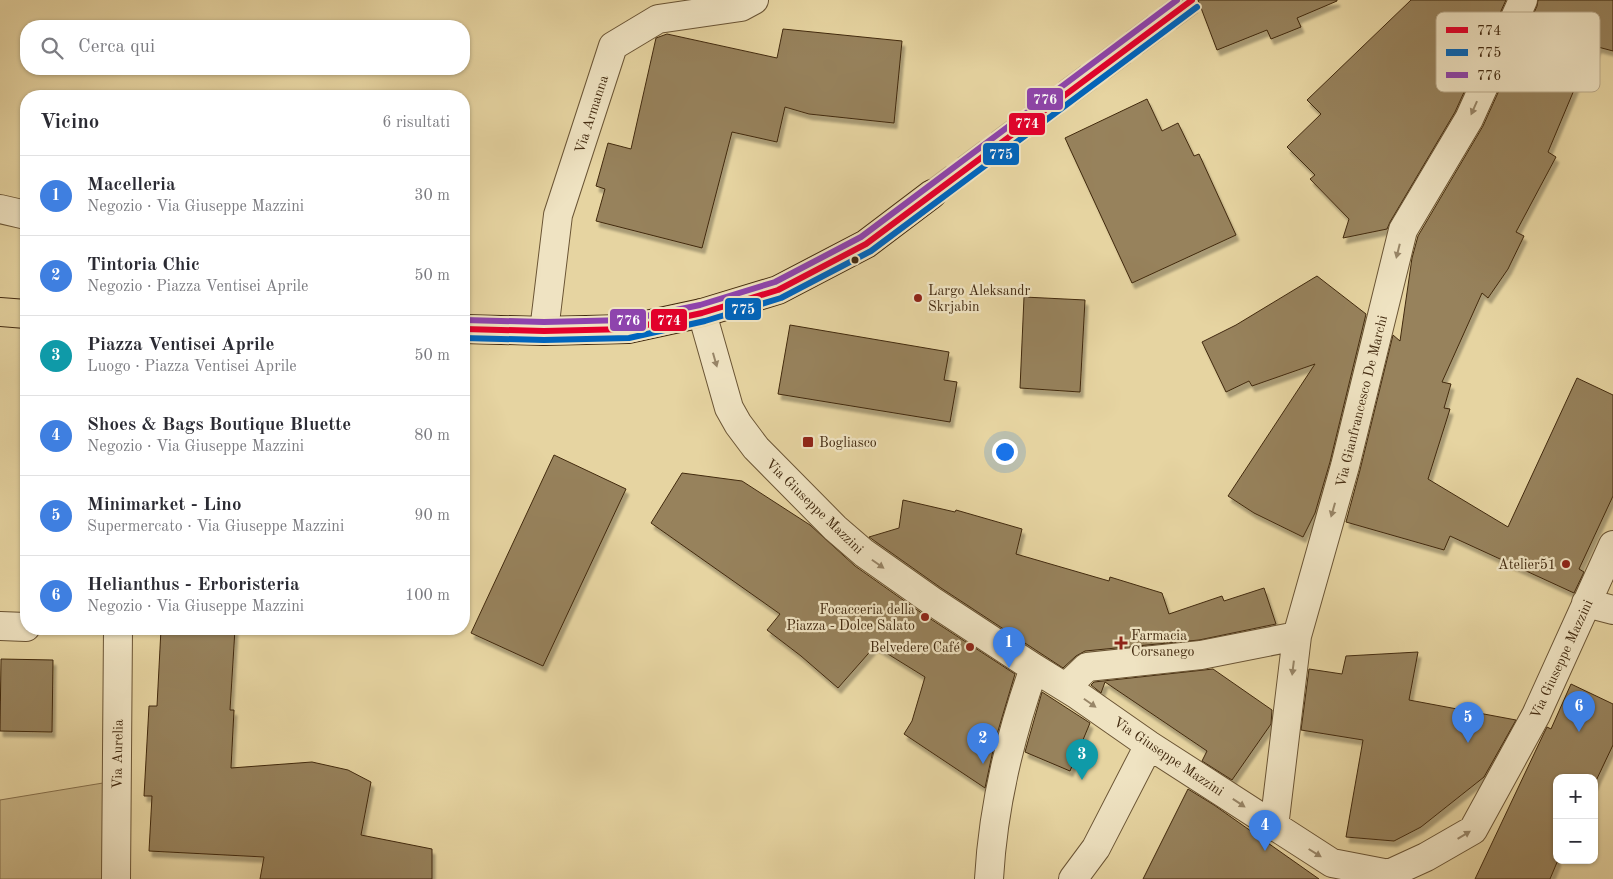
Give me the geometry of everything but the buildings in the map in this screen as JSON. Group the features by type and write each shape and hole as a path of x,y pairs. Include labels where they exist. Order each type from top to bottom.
{"main road":[{"path":"470,329 544,331 628,329 702,313 778,290 866,244 932,194"},
{"path":"0,312 20,314"}],"street":[{"name":"Via Armanna","path":"544,331 558,215 613,46 658,19 741,7 754,0"},
{"name":"Via Gianfrancesco De Marchi","path":"1518,12 1523,0"},
{"name":"Via Gianfrancesco De Marchi","path":"1274,827 1297,636 1345,466 1403,230 1469,119 1481,92"},
{"path":"0,209 20,214"},
{"name":"Via Giuseppe Mazzini","path":"702,313 728,408 756,448 834,528 864,553 932,601 1066,687 1274,827 1332,863 1388,874 1423,868 1473,830 1536,715 1613,545"},
{"path":"1586,603 1613,610"},
{"path":"0,626 20,626"},
{"name":"Via Aurelia","path":"116,879 118,635"},
{"path":"1066,687 1087,667 1201,655 1297,636"},
{"path":"989,879 991,840 1007,753 1034,668"},
{"path":"1073,879 1096,848 1150,745"}],"shaded area":[{"path":"115,781 108,879 0,879 0,800"}],"tunnel":[{"path":"932,194 1192,0"}],"transit line":[{"name":"776","path":"470,320 544,322 627,320 700,305 775,282 861,237 1177,0"},
{"name":"774","path":"470,329 544,331 628,329 702,313 778,290 866,244 1192,0"},
{"name":"775","path":"470,338 544,340 629,338 705,321 781,298 871,251 1197,7"}],"place":[{"name":"Largo Aleksandr Skrjabin","path":"918,298"},
{"name":"Bogliasco","path":"808,442"},
{"name":"Atelier51","path":"1566,564"},
{"name":"Focacceria della Piazza - Dolce Salato","path":"925,617"},
{"name":"Farmacia Corsanego","path":"1121,643"},
{"name":"Belvedere Café","path":"970,647"},
{"name":"Macelleria","path":"1009,668"},
{"name":"Helianthus - Erboristeria","path":"1579,732"},
{"name":"Minimarket - Lino","path":"1468,743"},
{"name":"Tintoria Chic","path":"983,764"},
{"name":"Piazza Ventisei Aprile","path":"1082,780"},
{"name":"Shoes & Bags Boutique Bluette","path":"1265,851"}]}
